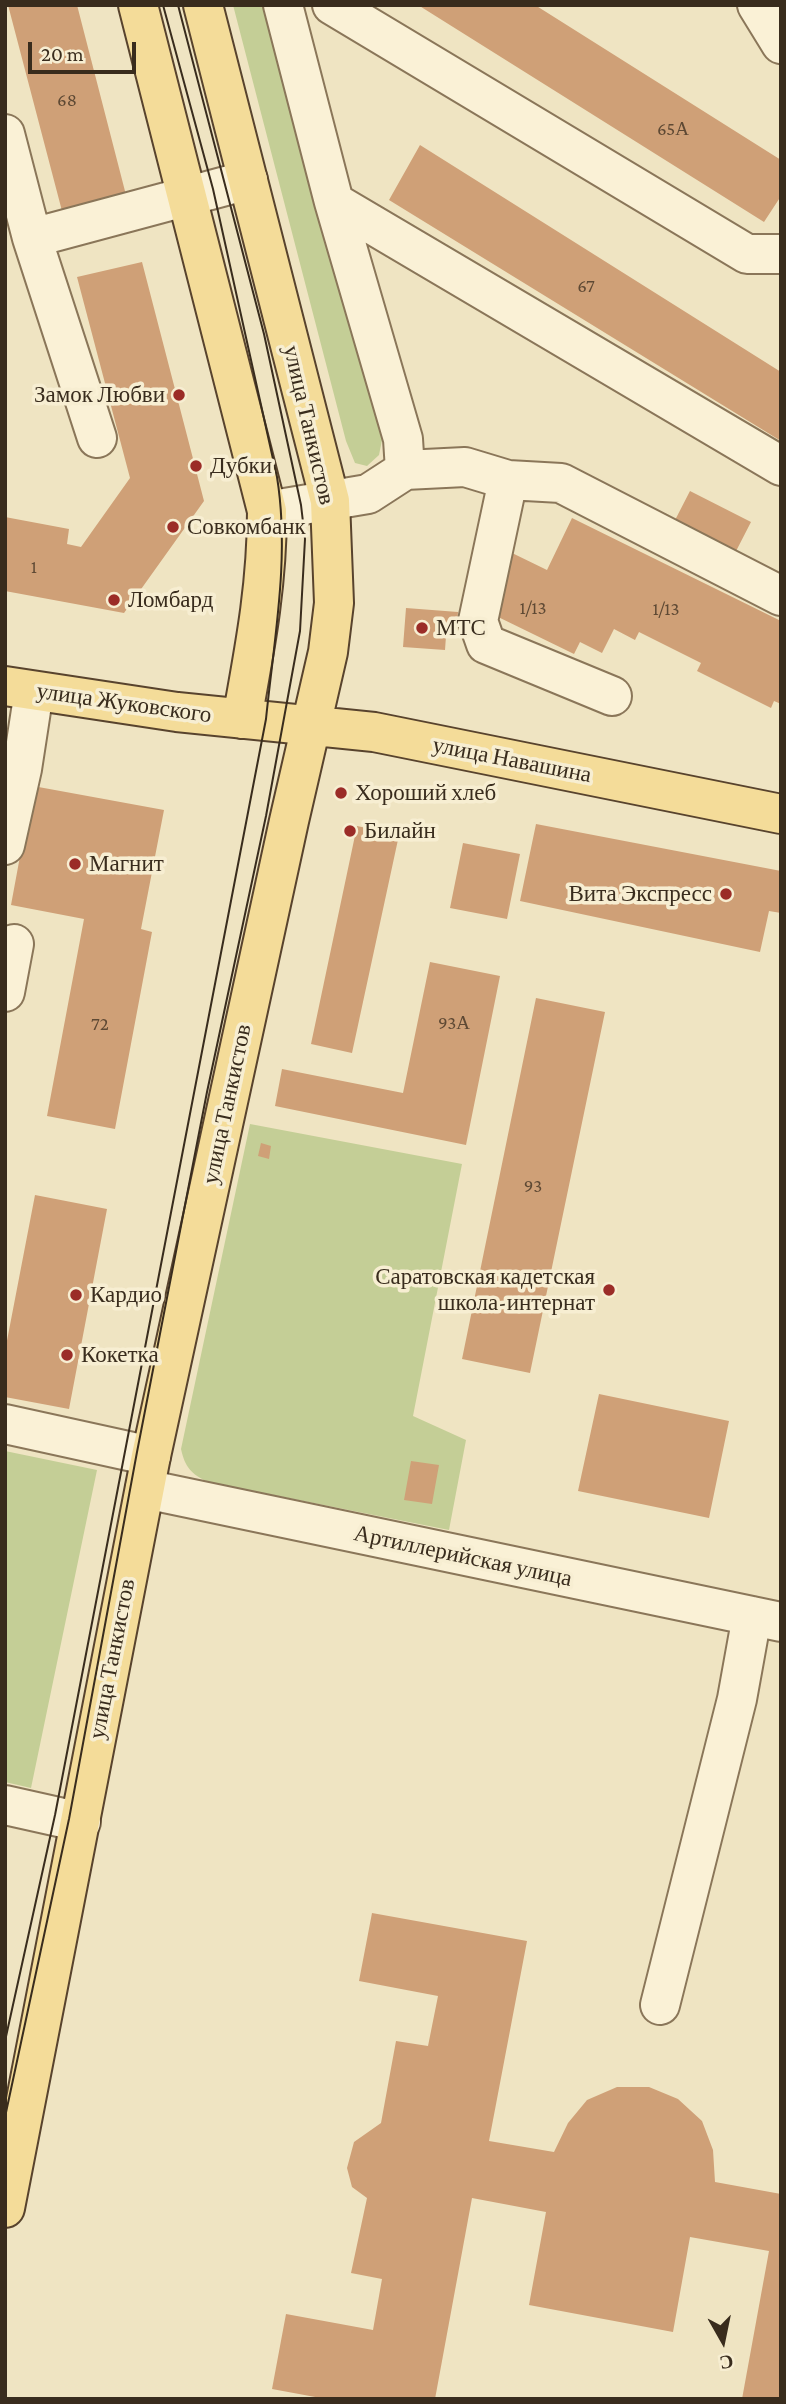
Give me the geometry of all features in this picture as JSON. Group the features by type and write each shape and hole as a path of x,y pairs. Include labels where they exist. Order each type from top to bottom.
{"main road":[{"path":"138,5 267,511 264,594 242,719"},
{"name":"улица Танкистов","path":"5,2208 148,1472 289,821 313,724 328,652 334,603 330,501 203,5"},
{"name":"улица Жуковского","path":"20,688 242,719"},
{"name":"улица Навашина","path":"242,719 374,732 781,814"}],"street":[{"path":"283,5 334,202 403,439 405,470"},
{"path":"332,5 747,254 781,254"},
{"path":"757,5 781,44"},
{"path":"5,134 32,238 97,438"},
{"path":"32,238 248,180"},
{"path":"334,202 781,466"},
{"path":"267,511 368,494 405,470 465,467 508,480 561,483 781,596"},
{"path":"508,480 478,621 486,644 612,696"},
{"path":"5,845 22,769 20,688"},
{"path":"5,992 14,943"},
{"name":"Артиллерийская улица","path":"5,1424 148,1472 766,1619"},
{"path":"660,2006 737,1699 766,1619"},
{"path":"5,1805 81,1822"}],"green space":[{"path":"233,5 270,5 383,435 379,455 367,466 355,463 346,441"},
{"path":"250,1124 462,1164 413,1416 466,1440 449,1530 208,1482 193,1473 185,1461 181,1449"},
{"path":"5,1451 97,1470 31,1788 5,1782"}],"building":[{"path":"8,5 77,5 126,195 62,211"},
{"path":"418,5 535,5 781,160 781,196 764,222"},
{"path":"420,145 781,372 781,441 389,200"},
{"path":"142,262 204,501 124,613 5,591 5,517 69,529 67,544 81,547 130,478 77,277"},
{"path":"690,491 751,522 733,557 672,526"},
{"path":"572,518 781,621 781,704 774,701 771,708 697,671 701,663 639,632 635,640 614,629 602,653 580,642 574,654 492,614 510,552 547,570"},
{"path":"406,608 458,612 456,637 446,636 445,650 403,647"},
{"path":"33,786 164,810 141,929 152,932 115,1129 47,1116 84,919 11,905"},
{"path":"536,824 781,871 781,913 769,911 760,952 520,901"},
{"path":"357,826 399,835 352,1053 311,1044"},
{"path":"463,843 520,854 507,919 450,908"},
{"path":"430,962 500,976 466,1145 275,1106 282,1069 403,1093"},
{"path":"536,998 605,1012 530,1373 462,1359"},
{"path":"261,1143 271,1146 269,1159 258,1156"},
{"path":"35,1195 107,1209 69,1409 5,1397 5,1351"},
{"path":"599,1394 729,1421 709,1518 578,1491"},
{"path":"411,1461 439,1465 432,1504 404,1500"},
{"path":"372,1913 527,1941 489,2141 554,2152 568,2123 587,2100 617,2087 649,2087 678,2099 702,2121 713,2150 715,2182 781,2194 781,2399 742,2399 769,2251 690,2237 673,2332 529,2305 546,2212 472,2198 435,2399 326,2399 272,2389 286,2314 373,2330 382,2279 351,2273 367,2198 352,2187 347,2168 354,2142 381,2123 396,2041 428,2046 438,1996 359,1981"}],"tram line":[{"path":"5,2041 55,1815 266,719 279,598 282,537 277,477 213,189 163,5"},
{"path":"5,2117 69,1819 137,1452 207,1092 266,816 300,631 305,539 301,505 264,334 178,5"}],"place":[{"name":"Замок Любви","path":"179,395"},
{"name":"Дубки","path":"196,466"},
{"name":"Совкомбанк","path":"173,527"},
{"name":"Ломбард","path":"114,600"},
{"name":"МТС","path":"422,628"},
{"name":"Хороший хлеб","path":"341,793"},
{"name":"Билайн","path":"350,831"},
{"name":"Магнит","path":"75,864"},
{"name":"Вита Экспресс","path":"726,894"},
{"name":"Саратовская кадетская школа-интернат","path":"609,1290"},
{"name":"Кардио","path":"76,1295"},
{"name":"Кокетка","path":"67,1355"}]}
